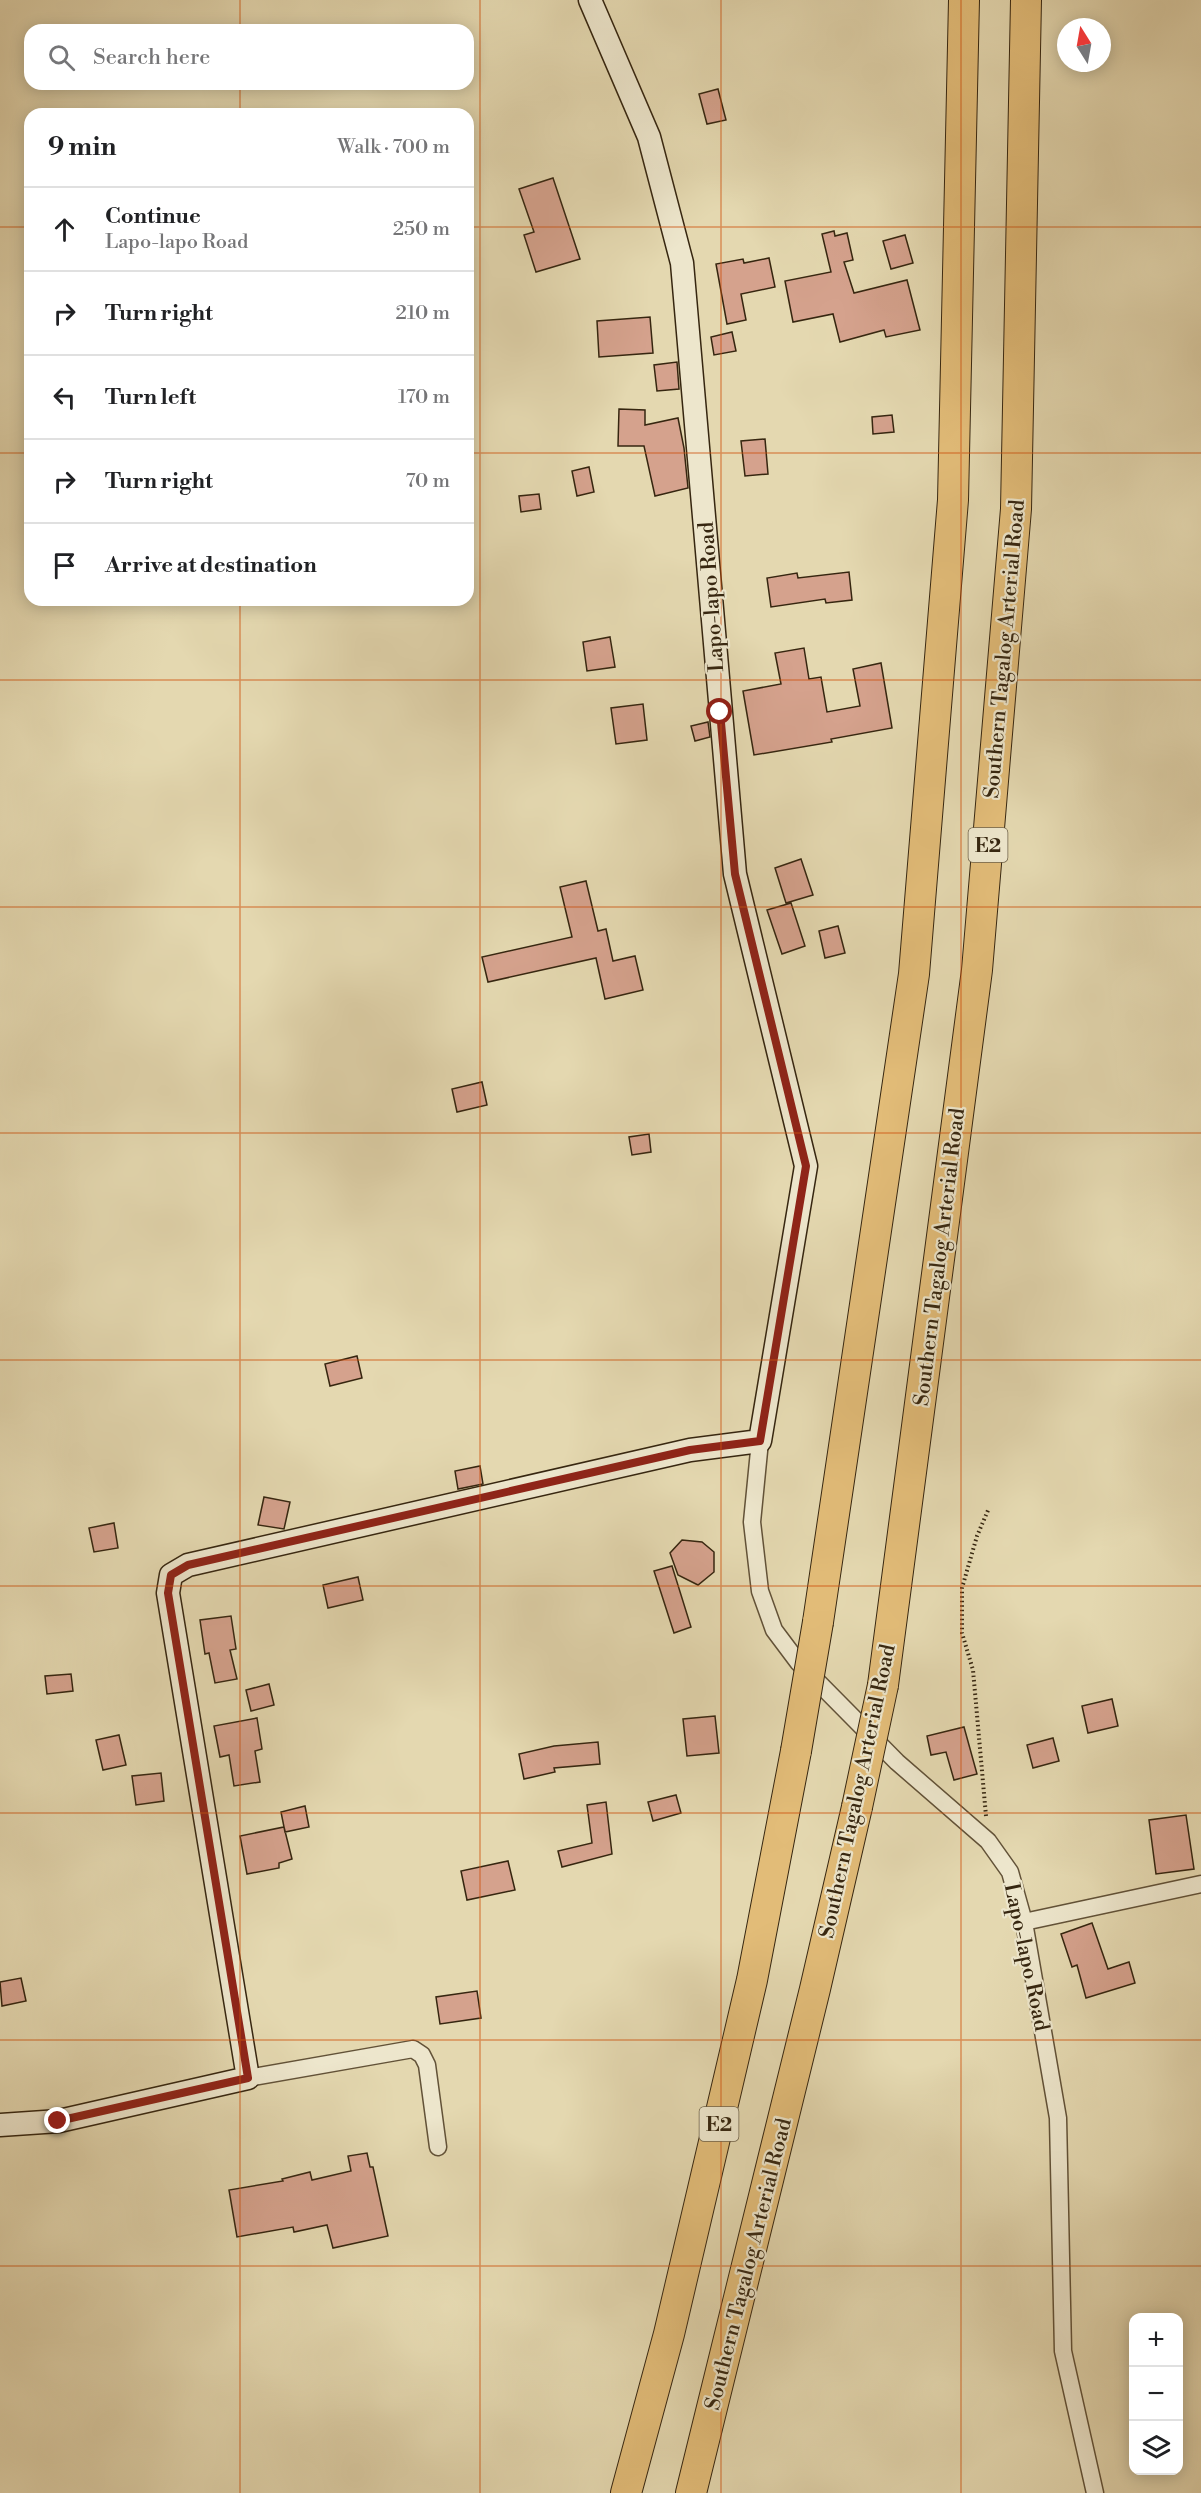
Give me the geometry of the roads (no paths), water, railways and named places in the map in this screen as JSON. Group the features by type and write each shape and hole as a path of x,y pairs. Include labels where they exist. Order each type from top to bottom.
{"highway":[{"name":"E2","path":"626,2493 669,2334 752,1980 796,1751 818,1622 914,974 953,500 964,0"},
{"name":"Southern Tagalog Arterial Road","path":"691,2493 815,1989 883,1685 977,970 1016,509 1026,0"}],"street":[{"name":"Lapo-lapo Road","path":"590,0 649,137 682,263 735,874 806,1166 760,1441 753,1522 760,1591 774,1630 798,1662 897,1762 988,1841 1010,1872 1024,1922 1058,2118 1063,2351 1095,2493"},
{"path":"248,2078 168,1593 171,1575 188,1565 667,1455 760,1441"},
{"path":"1024,1922 1201,1884"},
{"path":"0,2125 58,2121 248,2078 413,2049 422,2055 428,2065 438,2147"}]}
